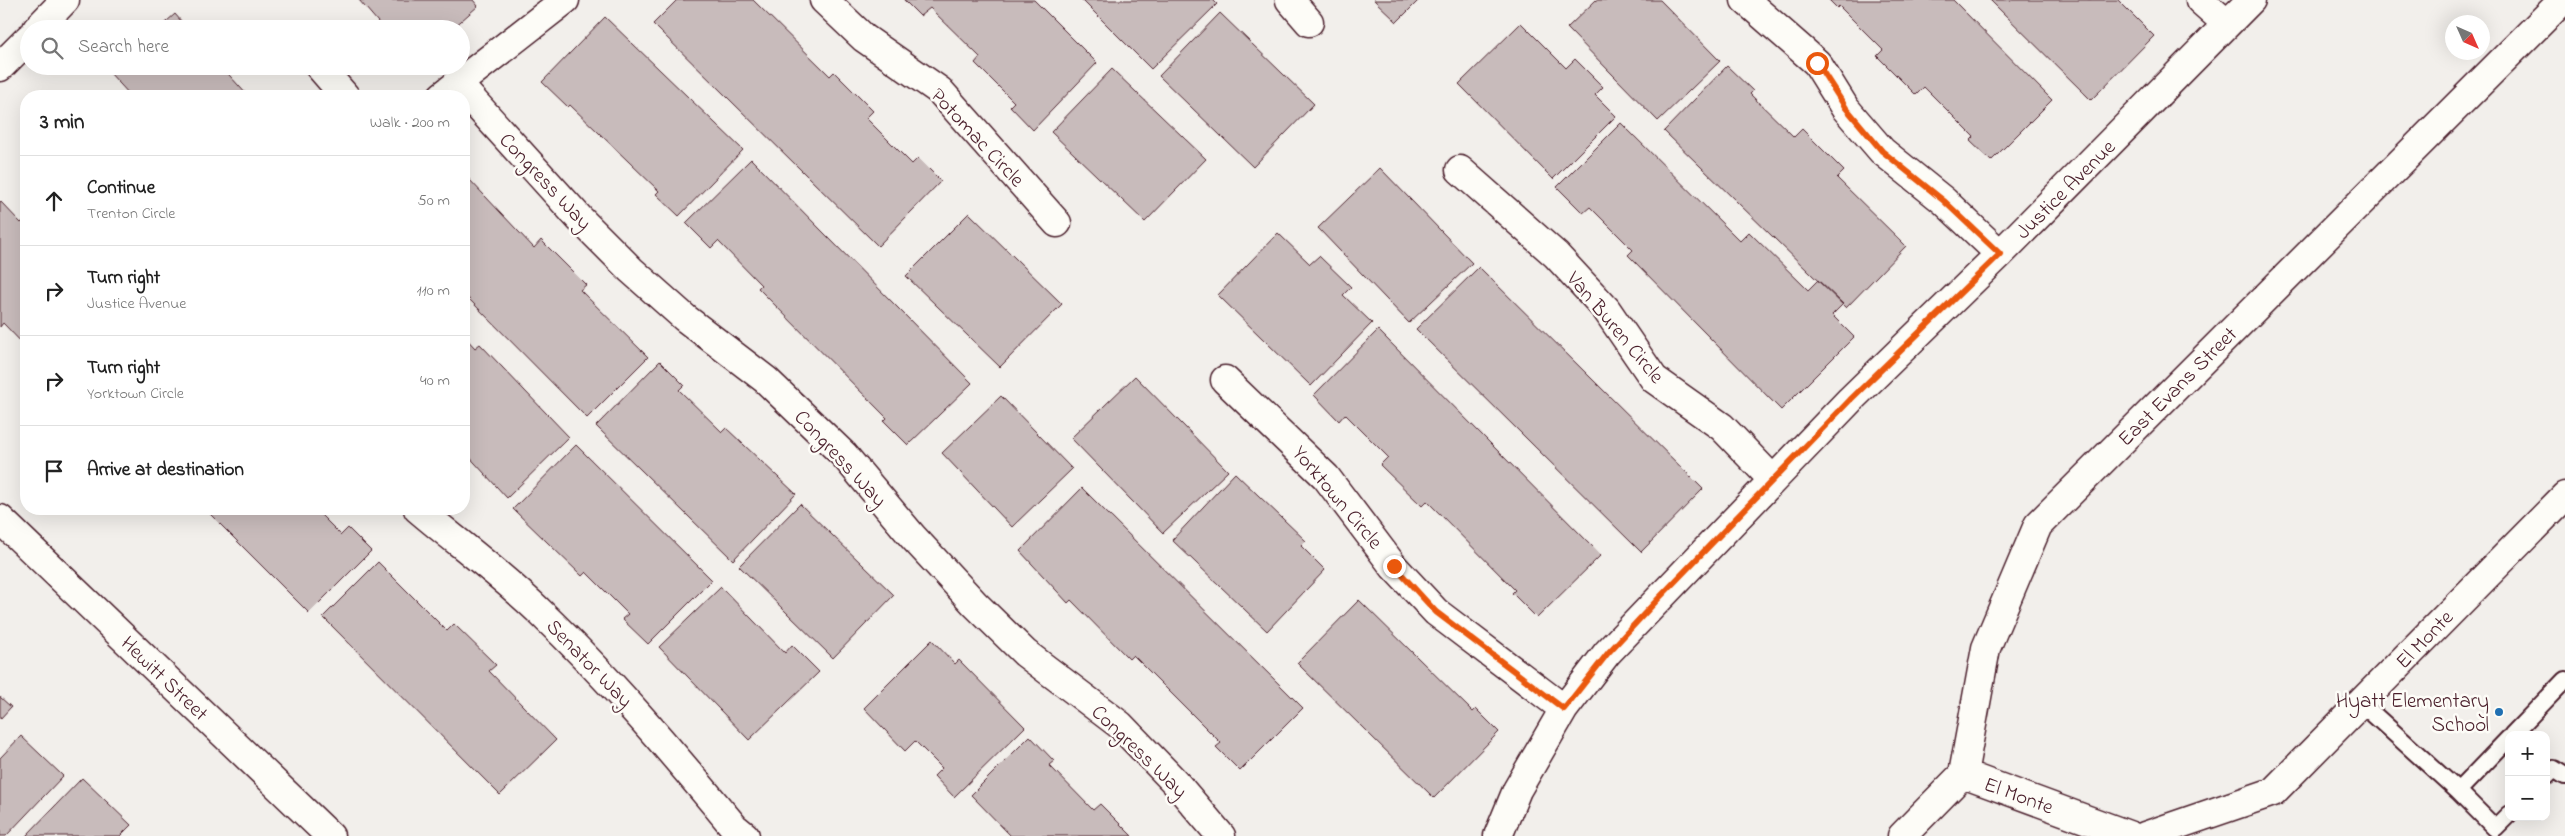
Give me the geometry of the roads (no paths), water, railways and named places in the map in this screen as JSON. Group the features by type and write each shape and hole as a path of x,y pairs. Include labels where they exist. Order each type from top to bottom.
{"street":[{"path":"46,20 65,0"},
{"name":"Potomac Circle","path":"824,0 864,38 940,91 1057,223"},
{"path":"1290,0 1309,22"},
{"path":"1746,0 1817,63 1846,108 1882,151 1944,201 2000,254"},
{"path":"2200,0 2227,24"},
{"name":"Justice Avenue","path":"1498,836 1517,790 1564,709 1608,653 1850,400 2000,254 2251,0"},
{"name":"East Evans Street","path":"1963,774 1986,648 2038,525 2563,0"},
{"path":"470,73 554,3"},
{"path":"0,67 20,47"},
{"path":"327,75 340,90"},
{"path":"449,90 467,75"},
{"name":"Congress Way","path":"470,111 631,270 685,318 766,380 844,455 912,536 975,604 1025,653 1120,725 1176,782 1221,836"},
{"name":"Van Buren Circle","path":"1460,170 1562,262 1606,309 1654,379 1722,427 1773,480"},
{"name":"Yorktown Circle","path":"1225,380 1326,476 1394,566 1436,612 1564,709"},
{"name":"El Monte","path":"2145,836 2273,792 2565,496"},
{"name":"Senator Way","path":"425,515 539,610 649,724 734,827 745,836"},
{"name":"Hewitt Street","path":"0,519 330,836"},
{"path":"1902,836 1963,774"},
{"name":"El Monte","path":"1963,774 2131,836"}],"lane":[{"path":"2516,731 2565,680"},
{"path":"2361,703 2458,791 2495,828 2505,818"},
{"path":"2458,791 2505,742"}],"place":[{"name":"Hyatt Elementary School","path":"2499,712"}]}
